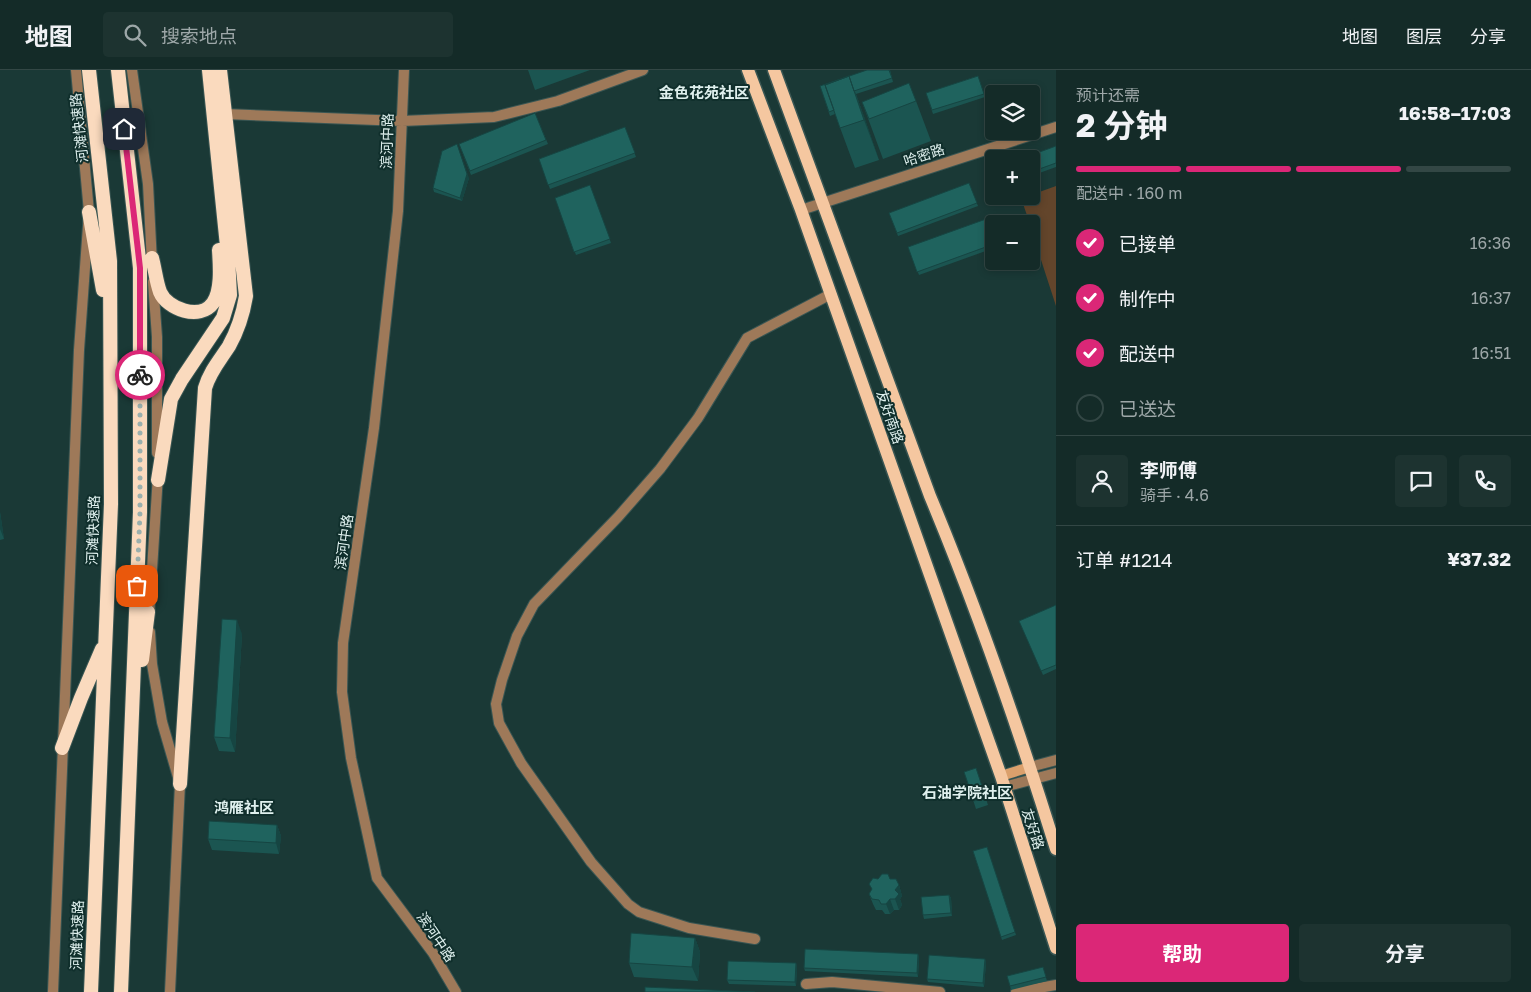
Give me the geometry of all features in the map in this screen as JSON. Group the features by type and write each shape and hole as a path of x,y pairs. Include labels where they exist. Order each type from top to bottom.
{"highway":[{"name":"河滩快速路","path":"88,70 110,261 111,504 91,992"},
{"path":"118,70 140,268 140,512 121,992"},
{"path":"158,480 171,399 182,379 224,318 230,295 201,70"},
{"path":"152,258 161,293 170,304 187,311 201,311 212,304 218,292 224,258 210,70"},
{"path":"180,784 205,388 214,367 230,344 238,328 246,296 220,70"},
{"path":"89,212 104,298 110,367"},
{"path":"132,715 148,612"},
{"path":"62,748 106,641"}],"main road":[{"name":"友好南路","path":"748,70 801,210 1002,781"},
{"name":"友好南路","path":"774,70 930,496 959,565 1032,773"},
{"name":"友好路","path":"1032,773 1056,849"},
{"name":"友好路","path":"1002,781 1056,948"}],"street":[{"path":"53,992 79,360 89,212 76,70"},
{"path":"132,70 148,184 157,337 158,480 148,612 152,664 162,722 180,784 170,992"},
{"name":"滨河中路","path":"404,70 398,211 374,428 343,644 342,692 351,758 377,878 433,953 456,992"},
{"path":"225,114 402,121 494,117 558,101 643,70"},
{"name":"哈密路","path":"801,210 1056,127"},
{"path":"755,938 689,928 639,912 628,904 591,862 521,763 499,723 496,704 517,636 534,604 618,517 660,468 698,418 747,338 831,294"},
{"path":"1002,781 1032,773 1056,760"},
{"path":"1032,773 1056,773"},
{"path":"806,984 832,982 940,992"},
{"path":"1016,992 1045,989 1056,985"}],"shaded area":[{"path":"1056,186 1056,306 1040,257 1040,215 1027,215 1023,205 1040,205 1040,192"}],"building":[{"path":"867,70 889,70 892,78 854,91 849,76"},
{"path":"849,76 864,120 840,128 825,85"},
{"path":"978,76 984,94 932,110 926,93"},
{"path":"845,77 825,85 834,110 829,112 820,86"},
{"path":"909,83 916,101 869,119 862,102"},
{"path":"535,113 546,140 470,171 459,144"},
{"path":"625,127 635,153 548,185 539,159"},
{"path":"457,144 467,174 460,198 433,188 442,151"},
{"path":"1056,146 1056,163 1040,169 1040,152"},
{"path":"969,183 977,203 897,233 889,213"},
{"path":"590,185 610,239 574,252 555,198"},
{"path":"985,219 985,247 917,272 908,247"},
{"path":"1056,605 1056,665 1041,671 1019,621"},
{"path":"222,619 237,620 230,738 214,737"},
{"path":"976,768 986,798 974,801 964,772"},
{"path":"209,821 277,825 276,843 208,839"},
{"path":"987,847 1015,932 1001,937 973,851"},
{"path":"882,874 888,874 890,879 896,879 899,885 895,890 899,894 895,899 890,899 886,904 881,904 879,900 872,899 869,894 872,889 869,884 873,878 878,879"},
{"path":"949,895 951,913 923,915 921,897"},
{"path":"631,933 695,938 692,967 629,963"},
{"path":"805,949 918,954 917,973 804,968"},
{"path":"929,955 985,959 983,983 927,979"},
{"path":"728,961 796,963 795,982 727,980"},
{"path":"1043,967 1046,977 1010,986 1007,976"},
{"path":"645,987 755,992 645,992"}],"way so far":[{"path":"137,586 140,512 140,375"}],"district":[{"name":"金色花苑社区","path":"704,93"},
{"name":"石油学院社区","path":"967,793"},
{"name":"鸿雁社区","path":"244,808"}],"route":[{"path":"124,129 140,268 140,375"}]}
